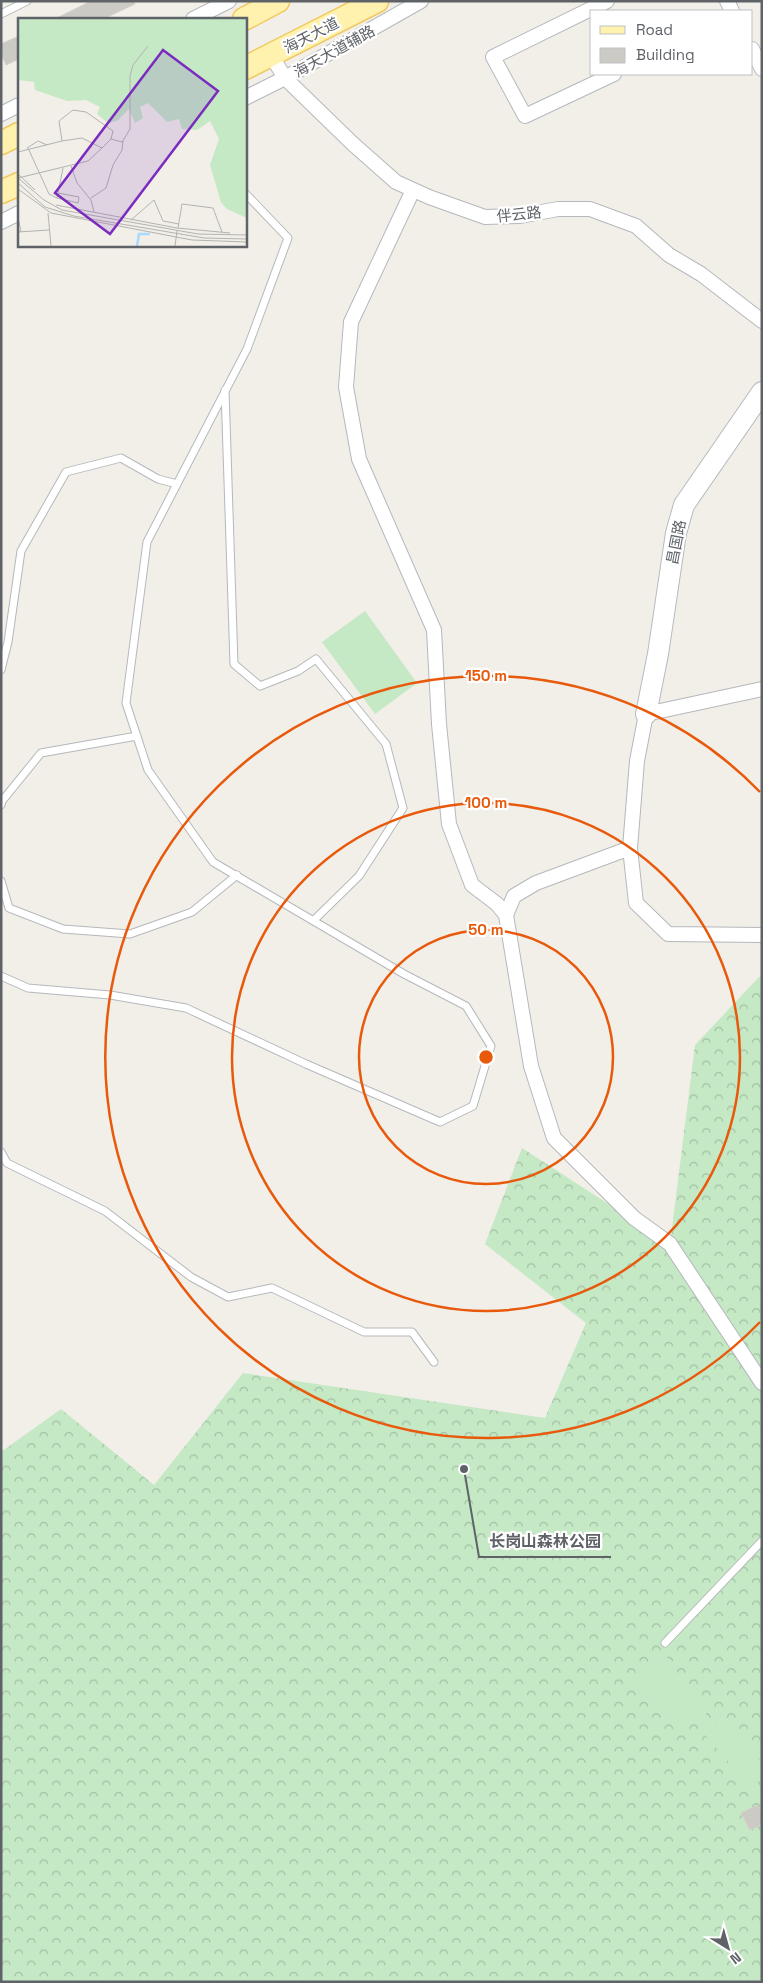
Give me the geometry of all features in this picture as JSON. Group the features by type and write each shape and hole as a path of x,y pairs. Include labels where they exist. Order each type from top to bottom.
{"main road":[{"path":"246,18 278,1"},
{"name":"海天大道","path":"246,68 377,1"},
{"path":"1,143 18,134"},
{"path":"1,192 18,184"},
{"name":"昌国路","path":"646,714 658,654 676,533 684,505 762,392"}],"street":[{"path":"195,18 229,1"},
{"name":"海天大道辅路","path":"246,98 285,78 422,1"},
{"path":"607,1 493,57 525,116 612,75"},
{"path":"753,51 762,69"},
{"name":"伴云路","path":"271,55 285,78 352,144 396,182 429,197 485,217 520,216 558,209 590,209 636,226 669,255 701,274 762,321"},
{"path":"1,114 18,106"},
{"path":"413,190 350,322 346,387 359,459 434,630 439,724 449,824 472,885 497,904 506,915 531,1066 554,1138 634,1218 670,1244 762,1383"},
{"path":"1,222 18,214"},
{"path":"762,689 646,714 637,760 630,848 636,903 668,934 762,935"},
{"path":"506,915 514,896 536,883 630,848"}],"lane":[{"path":"1,14 27,1"},
{"path":"1,976 28,988 110,995 186,1008 306,1064 440,1122 473,1106 491,1046 466,1006 404,974 213,862 148,770 126,703 147,542 247,349 288,238 246,194"},
{"path":"225,389 234,664 260,686 298,671 316,659 386,744 403,808 359,876 314,920"},
{"path":"1,670 8,642 21,551 66,472 121,458 158,479 177,484"},
{"path":"1,805 2,801 41,753 137,736"},
{"path":"1,881 9,908 63,929 130,934 192,912 237,876"},
{"path":"1,1152 7,1163 105,1211 190,1277 228,1297 272,1288 364,1332 412,1332 434,1362"},
{"path":"665,1643 762,1541"}],"green space":[{"path":"365,611 417,683 375,714 322,642"},
{"path":"759,977 762,977 762,1982 1,1982 1,1452 61,1409 154,1485 243,1373 545,1418 586,1323 485,1244 522,1148 670,1244 695,1045"},
{"path":"666,1656 707,1715 678,1733 635,1678"},
{"path":"722,1720 762,1763 762,1779 751,1787 705,1735"}],"building":[{"path":"91,1 134,1 135,4 105,18 57,18"},
{"path":"18,36 18,59 6,65 1,53 1,44"},
{"path":"758,1805 762,1813 762,1824 750,1830 741,1813"}],"place":[{"name":"长岗山森林公园","path":"464,1469"}]}
